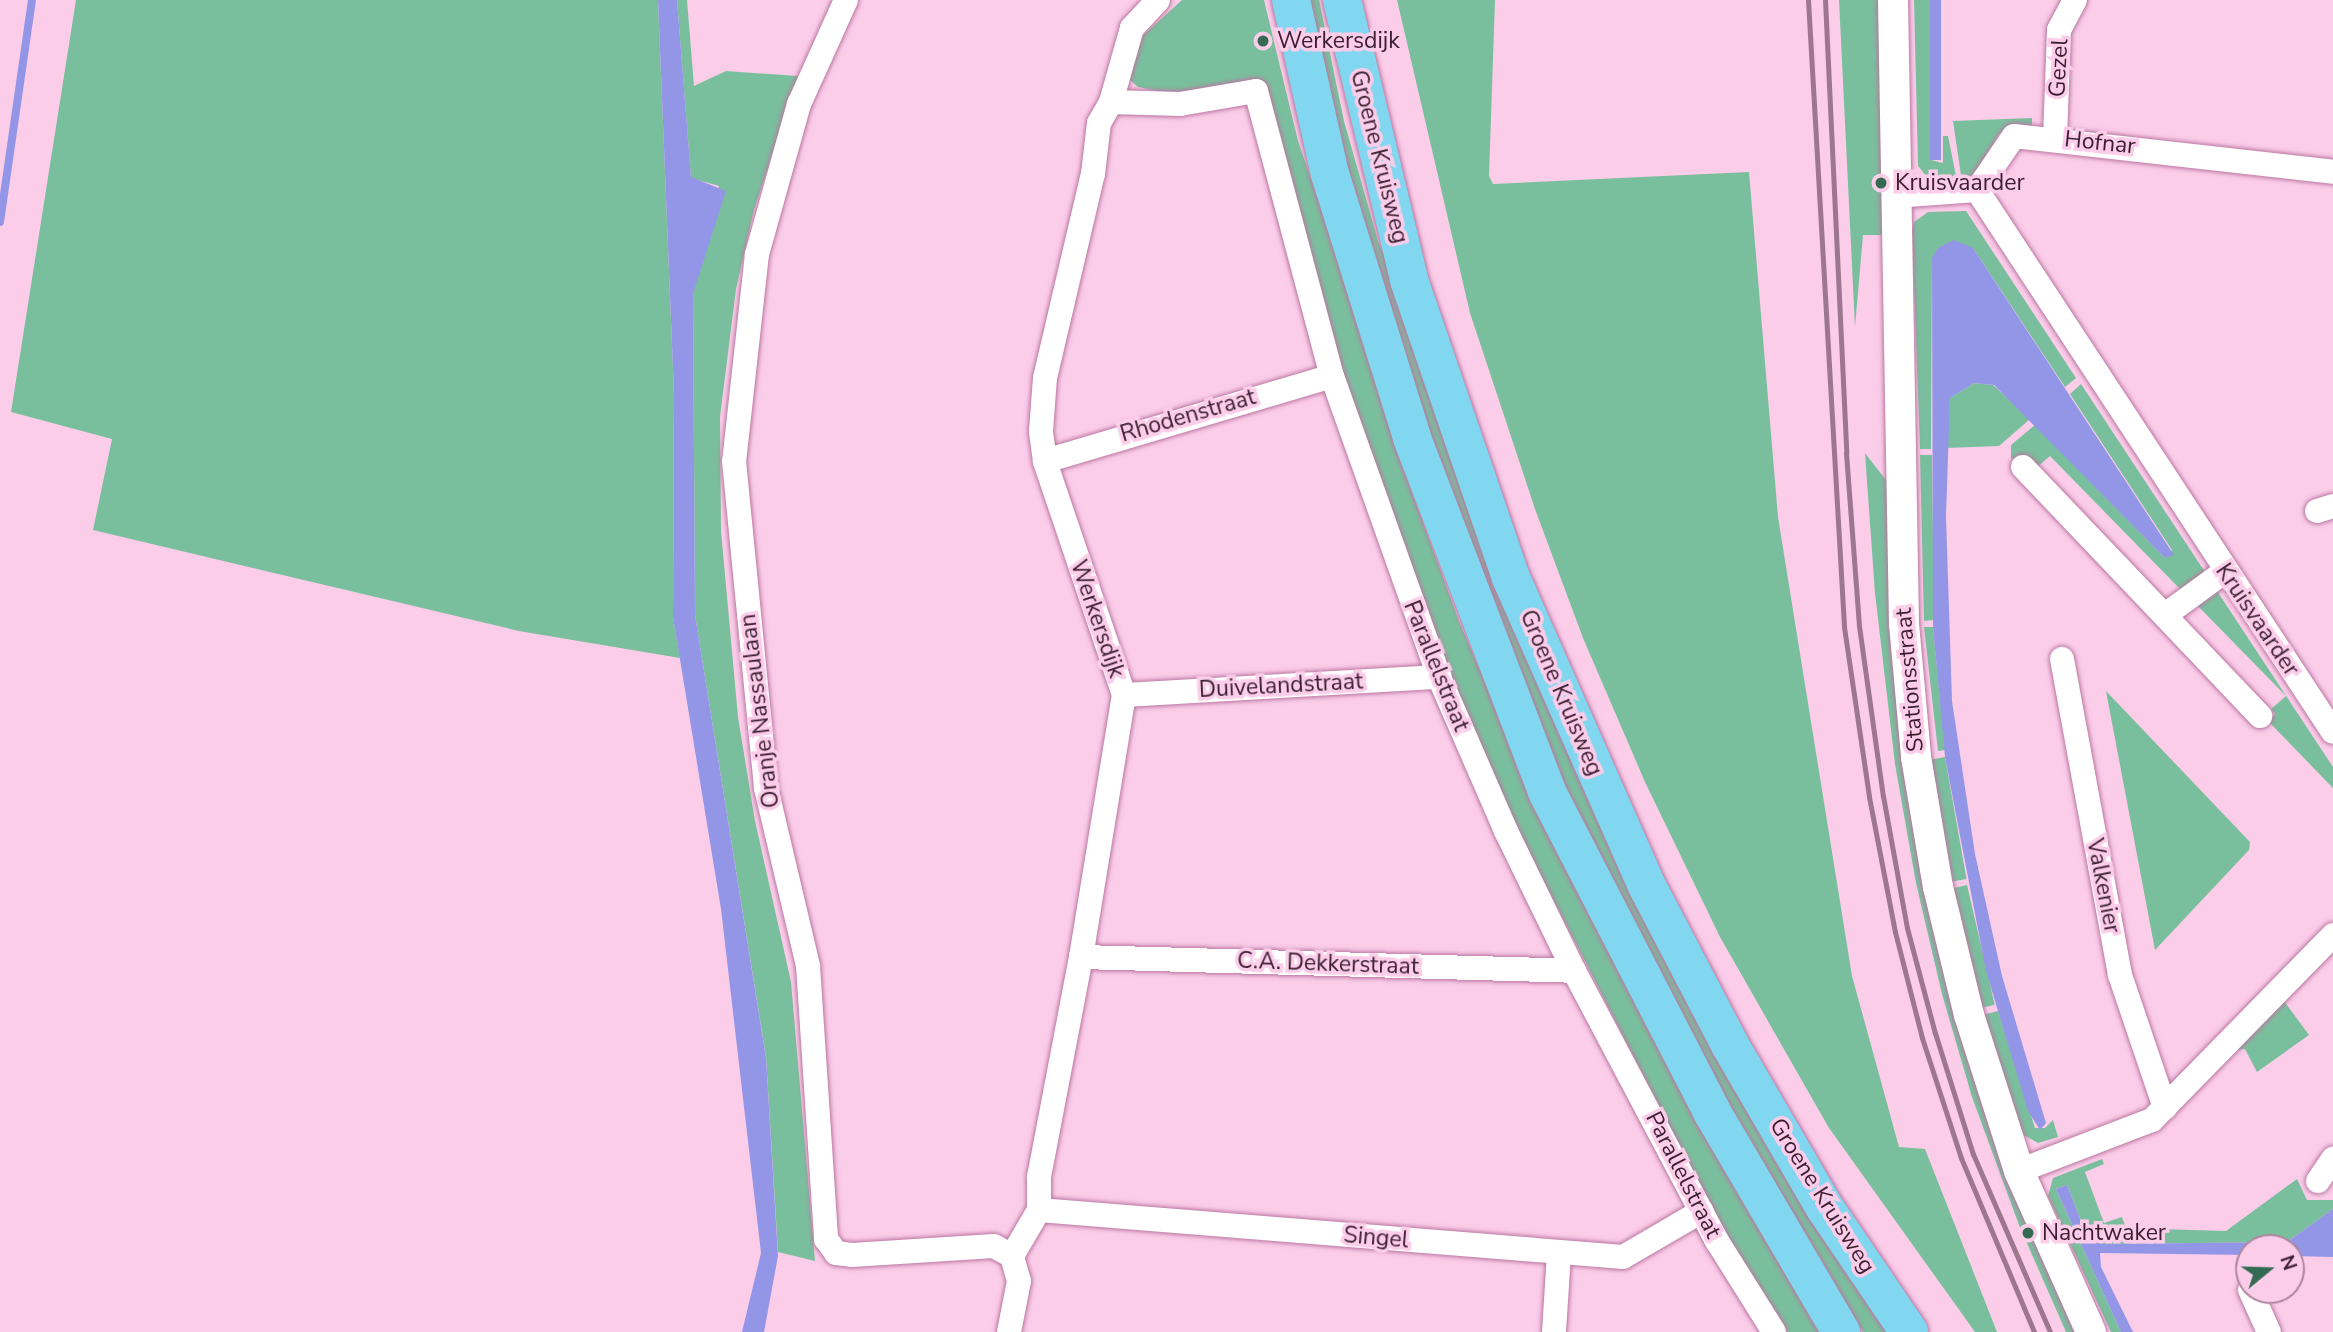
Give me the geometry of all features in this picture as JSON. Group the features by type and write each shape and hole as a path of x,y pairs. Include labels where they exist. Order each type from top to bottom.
{"main road":[{"name":"Groene Kruisweg","path":"1291,0 1330,174 1412,438 1547,792 1712,1112 1841,1332"},
{"name":"Groene Kruisweg","path":"1342,0 1409,279 1517,592 1647,886 1730,1045 1825,1209 1909,1332"}],"street":[{"name":"Oranje Nassaulaan","path":"846,0 799,104 757,254 734,461 766,788 808,966 826,1239 836,1253 852,1255 994,1246 1012,1256"},
{"name":"Werkersdijk","path":"1012,1256 1039,1210 1039,1177 1081,957 1124,695 1045,461 1041,431 1045,379 1093,174 1099,123 1111,102 1132,28 1158,0"},
{"name":"Stationsstraat","path":"1893,0 1894,196 1904,624 1916,757 1953,959 2019,1171 2091,1332"},
{"name":"Gezel","path":"2055,139 2059,30 2075,0"},
{"name":"Parallelstraat","path":"1111,102 1180,104 1256,91 1332,376 1439,677 1506,831 1574,971 1702,1211 1774,1332"},
{"name":"Hofnar","path":"1977,190 2014,136 2333,172"},
{"path":"1894,196 1977,190"},
{"name":"Kruisvaarder","path":"1977,190 2224,572 2333,732"},
{"name":"Rhodenstraat","path":"1045,461 1332,376"},
{"path":"2023,467 2260,716"},
{"path":"2165,615 2224,572"},
{"name":"Valkenier","path":"2062,659 2120,975 2165,1108"},
{"name":"Duivelandstraat","path":"1124,695 1439,677"},
{"path":"2019,1171 2152,1121 2333,936"},
{"name":"C.A. Dekkerstraat","path":"1081,957 1574,971"},
{"path":"2318,1181 2333,1159"},
{"name":"Singel","path":"1039,1210 1623,1257 1702,1211"},
{"path":"1554,1332 1559,1253"},
{"path":"1009,1332 1018,1281 1012,1256"},
{"path":"2257,1304 2269,1332"}],"green space":[{"path":"76,0 658,0 674,394 673,617 680,658 519,631 93,530 112,439 11,412"},
{"path":"677,0 687,0 694,86 726,71 798,76 754,210 736,289 720,417 721,531 738,717 755,821 791,982 815,1261 778,1252 766,1057 695,615 693,294 719,186 691,178"},
{"path":"1182,0 1264,0 1298,141 1346,281 1396,449 1459,621 1520,765 1833,1332 1787,1332 1722,1229 1470,737 1382,503 1324,315 1262,80 1167,93 1138,87 1130,80 1139,39"},
{"path":"1304,0 1319,0 1344,121 1378,241 1417,334 1485,538 1896,1332 1863,1332 1775,1194 1552,767 1369,266"},
{"path":"1397,0 1495,0 1489,176 1493,184 1749,172 1778,517 1852,976 1899,1147 1925,1149 1997,1332 1975,1332 1829,1128 1720,937 1645,782 1583,638 1535,509 1470,313"},
{"path":"1839,0 1879,0 1883,235 1863,235 1855,327"},
{"path":"1914,0 1930,0 1931,160 1943,163 1943,136 1948,136 1956,176 1927,177 1918,166"},
{"path":"2032,118 2032,126 2006,128 1999,134 1975,174 1962,182 1953,121"},
{"path":"1966,211 2076,378 2065,387 1973,248 1932,258 1931,449 1920,449 1912,231 1914,222 1928,212"},
{"path":"1974,383 1993,385 2030,419 1999,446 1946,448 1950,398"},
{"path":"2081,384 2205,572 2181,590 2050,456 2035,469 2011,458 2011,445 2035,425 2165,558 2172,550 2070,394"},
{"path":"1865,453 1889,484 1910,789 2076,1332 2066,1332 2019,1225 1972,1097 1942,994 1916,883 1895,764 1875,593"},
{"path":"1920,455 1932,455 1934,620 1924,621"},
{"path":"2215,588 2333,767 2333,788 2268,721 2275,714 2271,709 2286,696 2194,602"},
{"path":"1924,627 1933,627 1945,750 1938,751"},
{"path":"2106,691 2250,842 2249,850 2155,950"},
{"path":"1945,757 1967,879 1953,882 1931,759"},
{"path":"1967,885 1995,1005 1979,1008 1951,889"},
{"path":"2284,1001 2309,1035 2257,1072 2245,1049 2235,1050"},
{"path":"1998,1011 2035,1128 2045,1128 2053,1120 2058,1137 2038,1143 2018,1132 1982,1015"},
{"path":"2102,1159 2104,1164 2085,1172 2104,1223 2122,1217 2126,1228 2226,1231 2297,1179 2307,1200 2333,1200 2333,1209 2298,1234 2235,1234 2235,1243 2101,1244 2087,1236 2067,1185 2056,1189 2121,1332 2111,1332 2048,1196 2053,1178"}],"water":[{"path":"658,0 677,0 691,177 726,191 693,294 695,615 766,1058 778,1256 764,1332 742,1332 761,1253 721,909 673,617 674,394"},
{"path":"1930,0 1941,0 1941,160 1930,160"},
{"path":"1954,240 1973,248 2174,555 2165,558 1994,385 1974,383 1950,398 1946,517 1952,701 1975,854 2002,976 2046,1123 2040,1130 2028,1111 1986,971 1945,757 1933,627 1932,258 1938,248"},
{"path":"2067,1185 2087,1236 2101,1244 2235,1243 2235,1255 2100,1253 2101,1267 2133,1332 2121,1332 2056,1189"},
{"path":"2333,1209 2333,1257 2305,1256 2305,1234 2298,1234"}],"waterway":[{"path":"0,222 32,0"}],"railway":[{"path":"1808,0 1844,627 1869,797 1895,932 1922,1038 1961,1158 2034,1332"},
{"path":"1825,0 1846,453 1859,626 1883,796 1907,928 1935,1033 1973,1154 2050,1332"}],"place":[{"name":"Werkersdijk","path":"1263,41"},
{"name":"Kruisvaarder","path":"1881,183"},
{"name":"Nachtwaker","path":"2028,1233"}]}
